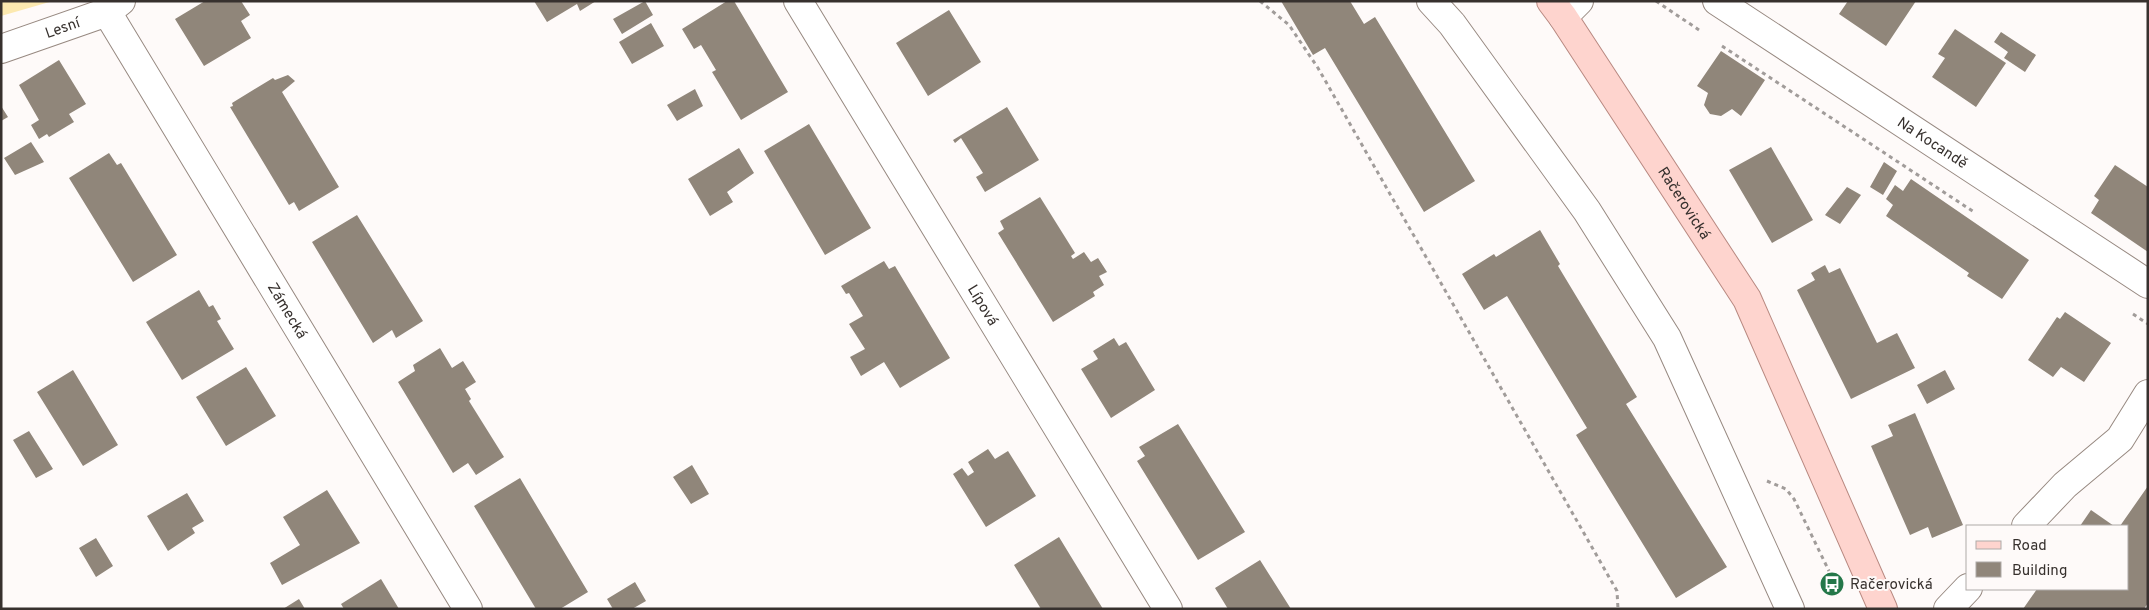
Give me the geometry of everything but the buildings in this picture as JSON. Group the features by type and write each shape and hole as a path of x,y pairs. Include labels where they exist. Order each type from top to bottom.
{"main road":[{"name":"Račerovická","path":"1565,7 1748,299 1883,609"}],"street":[{"name":"Lípová","path":"798,1 1168,609"},
{"path":"1431,1 1452,24 1586,211 1667,338 1790,609"},
{"name":"Na Kocandě","path":"1718,1 2148,284"},
{"name":"Lesní","path":"1,49 114,6"},
{"name":"Zámecká","path":"114,6 468,609"},
{"path":"2027,525 2065,485 2120,439 2148,394"},
{"path":"1948,609 1966,590"}],"path":[{"path":"1260,1 1289,25 1318,68 1617,591 1618,609"},
{"path":"1656,1 1704,34"},
{"path":"1720,44 1975,212"},
{"path":"2125,309 2148,324"},
{"path":"1728,470 1760,478 1786,489 1794,499 1832,578"}],"shaded area":[{"path":"1,1 53,1 1,16"}],"place":[{"name":"Račerovická","path":"1832,584"}]}
